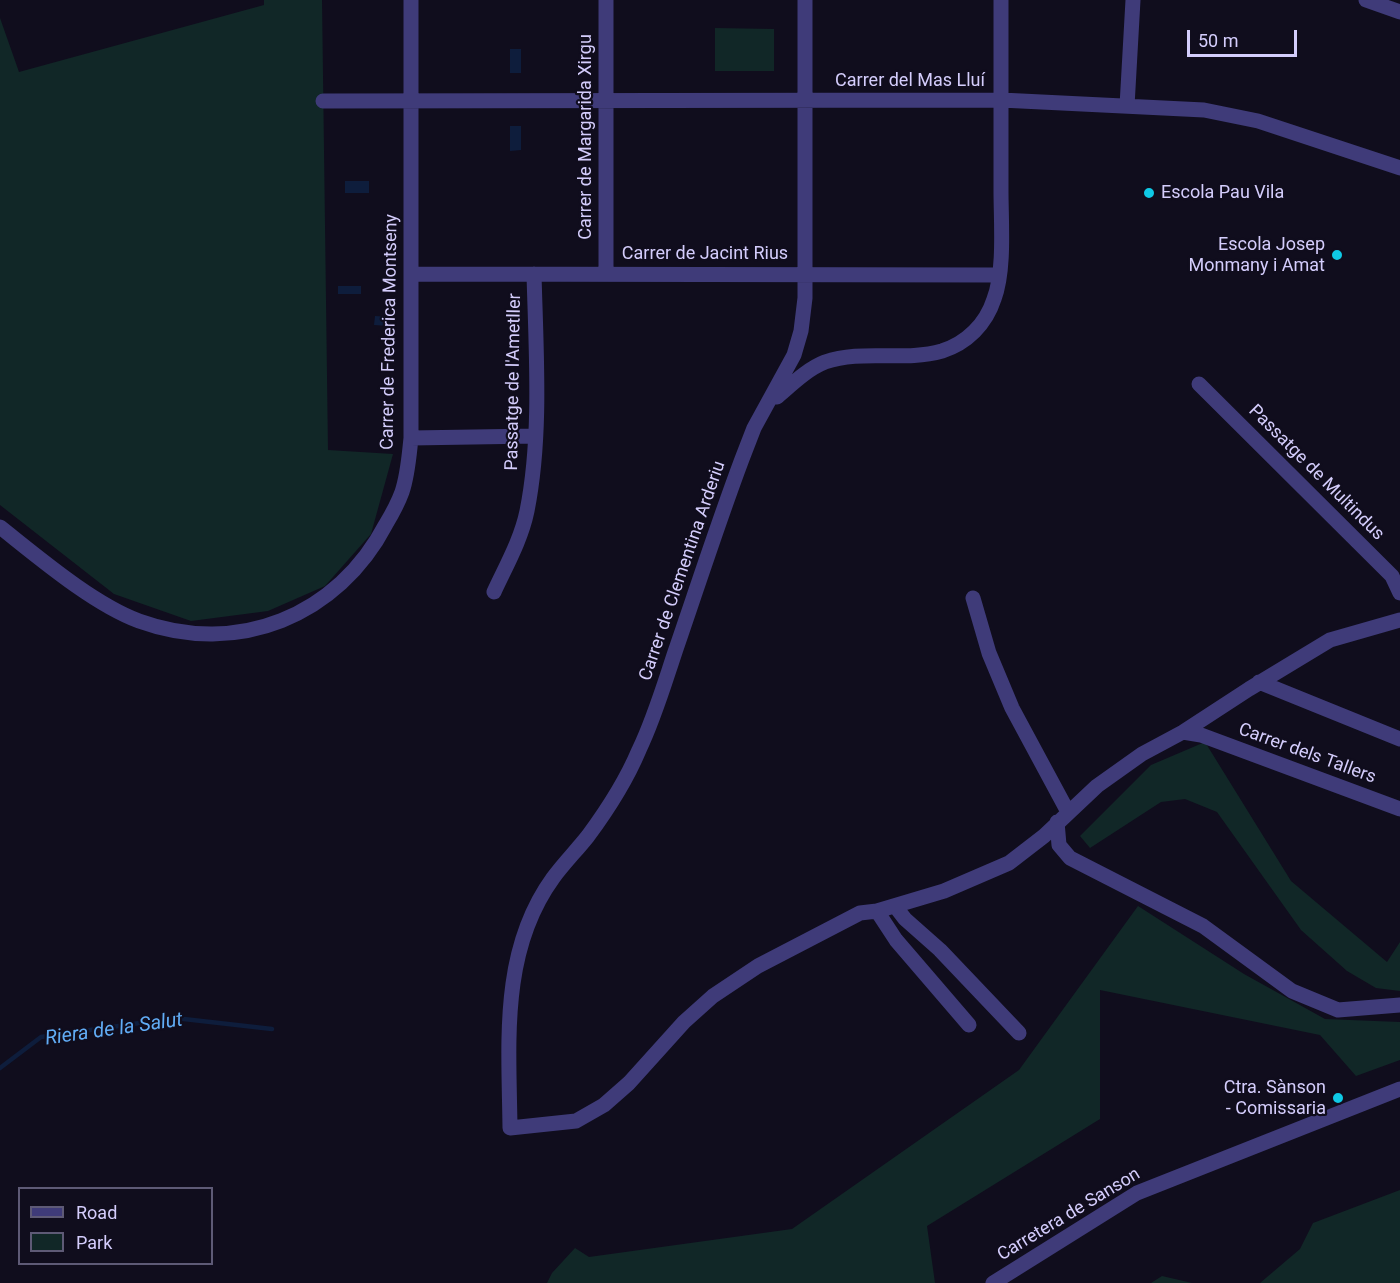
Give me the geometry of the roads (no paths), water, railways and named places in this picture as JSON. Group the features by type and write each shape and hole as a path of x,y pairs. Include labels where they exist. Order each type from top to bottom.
{"street":[{"name":"Carrer de Frederica Montseny","path":"0,526 105,604 139,621 192,633 215,634 257,629 299,614 318,603 343,582 363,560 384,528 402,492 409,461 411,438 411,0"},
{"name":"Carrer de Margarida Xirgu","path":"606,0 606,274"},
{"name":"Carrer de Clementina Arderiu","path":"805,0 805,298 801,331 794,355 754,429 640,750 613,799 587,837 552,879 534,911 520,948 510,990 508,1035 510,1128 576,1121 595,1111 629,1083 684,1022 713,996 758,966 860,913 877,911"},
{"path":"770,402 804,374 824,363 857,356 923,354 942,351 974,333 986,318 995,297 1002,252 1000,0"},
{"path":"1127,106 1133,0"},
{"path":"1366,0 1400,12"},
{"name":"Carrer del Mas Lluí","path":"323,101 1001,100 1204,110 1258,121 1400,168"},
{"name":"Carrer de Jacint Rius","path":"411,274 998,274"},
{"name":"Passatge de l'Ametller","path":"494,592 517,543 527,513 532,475 536,350 534,274"},
{"name":"Passatge de Multindus","path":"1199,384 1392,576 1400,593"},
{"path":"411,438 535,436"},
{"path":"973,598 989,653 1062,817 1059,845 1070,858 1203,926 1292,991 1338,1010 1400,1005"},
{"path":"969,1025 896,940 877,911 944,891 1009,863 1044,836 1097,786 1142,754 1183,732 1329,640 1400,620"},
{"path":"1259,682 1400,739"},
{"name":"Carrer dels Tallers","path":"1183,732 1201,735 1400,809"},
{"path":"895,906 909,923 940,950 1019,1033"},
{"name":"Carretera de Sanson","path":"993,1283 1137,1193 1400,1089"}],"water":[{"path":"510,49 521,49 521,73 510,73"},
{"path":"510,126 521,126 521,150 510,151"},
{"path":"345,181 369,181 369,193 345,193"},
{"path":"338,286 361,286 361,294 338,294"},
{"path":"375,316 390,317 389,326 374,325"}],"waterway":[{"name":"Riera de la Salut","path":"0,1068 41,1037 175,1018 272,1029"}],"place":[{"name":"Escola Pau Vila","path":"1149,193"},
{"name":"Escola Josep Monmany i Amat","path":"1337,255"},
{"name":"Ctra. Sànson - Comissaria","path":"1338,1098"}]}
